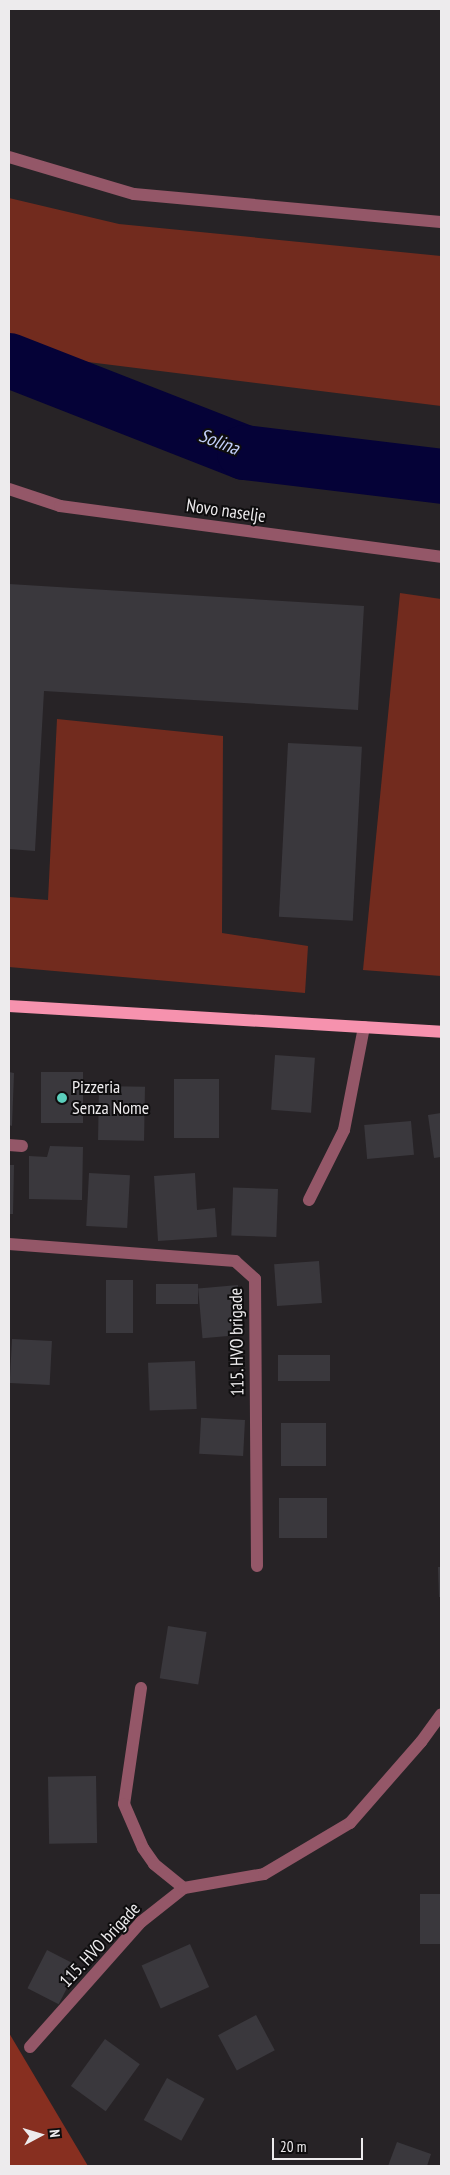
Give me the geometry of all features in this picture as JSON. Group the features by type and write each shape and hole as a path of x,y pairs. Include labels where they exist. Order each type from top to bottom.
{"main road":[{"path":"9,1006 441,1032"}],"street":[{"path":"9,157 134,194 441,222"},
{"name":"Novo naselje","path":"9,489 60,506 441,557"},
{"path":"308,1200 344,1130 364,1027"},
{"path":"9,1145 22,1146"},
{"name":"115. HVO brigade","path":"9,1244 235,1261 254,1279 257,1566"},
{"path":"141,1688 124,1804 146,1854 154,1864 184,1888"},
{"name":"115. HVO brigade","path":"30,2047 141,1922 184,1888 264,1874 350,1822 421,1742 441,1714"}],"shaded area":[{"path":"9,198 119,224 441,256 441,406 24,354 9,349"},
{"path":"400,593 441,599 441,976 363,970"},
{"path":"57,719 223,736 222,933 308,946 305,993 9,967 9,897 48,900"},
{"path":"9,2033 88,2166 9,2166"}],"building":[{"path":"9,584 364,606 358,710 44,691 35,851 9,849"},
{"path":"288,743 362,747 353,921 279,917"},
{"path":"275,1055 315,1058 311,1113 271,1110"},
{"path":"9,1072 14,1073 12,1126 9,1125"},
{"name":"Pizzeria Senza Nome","path":"41,1072 83,1072 83,1123 41,1123"},
{"path":"174,1079 219,1079 219,1138 174,1138"},
{"path":"99,1086 145,1087 144,1141 98,1140"},
{"path":"441,1113 441,1157 434,1158 428,1115"},
{"path":"411,1121 414,1155 367,1159 364,1125"},
{"path":"50,1146 83,1147 82,1200 29,1199 29,1156 47,1157"},
{"path":"9,1165 14,1165 13,1214 9,1214"},
{"path":"89,1173 130,1175 127,1228 86,1226"},
{"path":"195,1173 197,1210 215,1208 217,1237 158,1241 154,1176"},
{"path":"233,1187 278,1189 276,1237 231,1235"},
{"path":"319,1261 322,1303 277,1306 274,1264"},
{"path":"106,1280 133,1280 133,1333 106,1333"},
{"path":"156,1284 198,1284 198,1304 156,1304"},
{"path":"238,1285 242,1335 203,1338 198,1288"},
{"path":"12,1339 52,1341 50,1385 10,1383"},
{"path":"278,1355 330,1355 330,1381 278,1381"},
{"path":"195,1361 197,1409 150,1411 148,1363"},
{"path":"201,1418 245,1420 243,1456 199,1454"},
{"path":"281,1423 326,1423 326,1466 281,1466"},
{"path":"279,1498 327,1498 327,1538 279,1538"},
{"path":"438,1567 441,1567 441,1597 439,1597"},
{"path":"168,1626 207,1632 198,1684 160,1678"},
{"path":"96,1776 97,1843 49,1844 48,1777"},
{"path":"420,1894 441,1894 441,1944 420,1944"},
{"path":"190,1944 209,1987 161,2008 142,1966"},
{"path":"47,1950 78,1966 59,2004 27,1988"},
{"path":"256,2015 275,2050 237,2071 218,2035"},
{"path":"105,2039 140,2064 106,2111 71,2086"},
{"path":"167,2078 205,2099 181,2141 144,2120"},
{"path":"397,2142 431,2154 427,2166 388,2166"}],"waterway":[{"name":"Solina","path":"9,360 244,452 441,476"}],"place":[{"name":"Pizzeria Senza Nome","path":"62,1098"}]}
